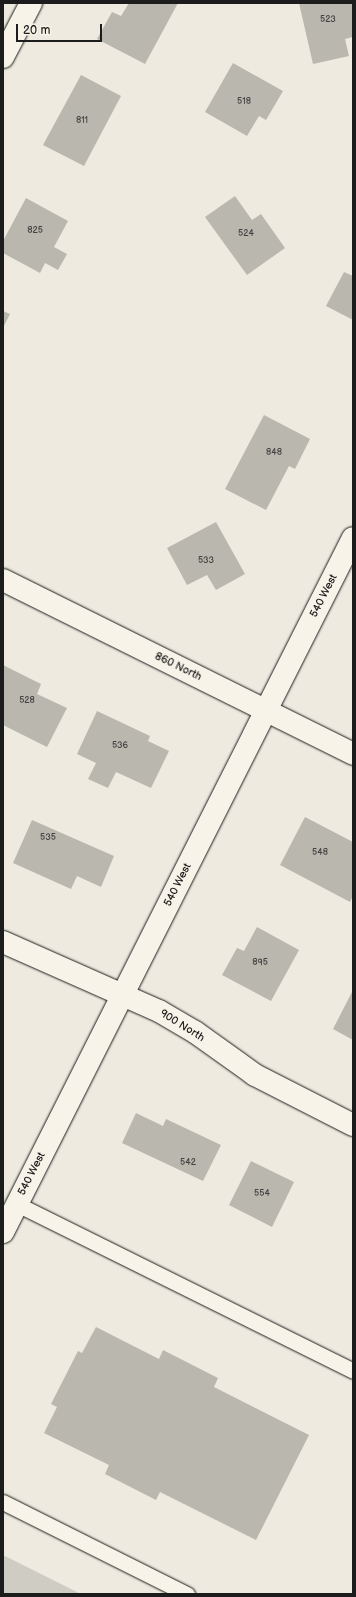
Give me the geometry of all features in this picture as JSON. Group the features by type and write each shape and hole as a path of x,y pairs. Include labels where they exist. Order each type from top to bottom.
{"street":[{"path":"3,57 31,3"},
{"name":"540 West","path":"3,1232 353,538"},
{"name":"860 North","path":"3,580 353,754"},
{"name":"900 North","path":"3,942 123,994 195,1032 255,1076 353,1125"}],"lane":[{"path":"17,1204 353,1371"},
{"path":"3,1502 187,1594"}],"shaded area":[{"path":"3,1555 81,1594 3,1594"}],"building":[{"path":"129,3 178,3 145,64 97,39 112,12 121,16"},
{"path":"299,3 353,3 353,37 345,39 349,56 313,64"},
{"path":"233,63 283,91 266,120 259,116 247,136 205,112"},
{"path":"81,75 121,96 84,166 43,145"},
{"path":"235,196 252,220 261,214 285,248 247,275 205,217"},
{"path":"26,198 68,221 54,247 67,254 58,270 45,263 40,273 3,253 3,241"},
{"path":"344,272 353,276 353,320 326,306"},
{"path":"3,311 10,314 3,328"},
{"path":"264,415 310,439 295,469 289,466 266,510 225,489"},
{"path":"216,522 245,574 216,590 207,575 187,585 167,548"},
{"path":"3,665 41,684 37,694 67,708 47,747 3,725"},
{"path":"97,711 150,736 148,741 169,751 151,788 116,772 108,788 88,779 96,763 77,754"},
{"path":"305,817 353,842 353,896 350,902 280,865"},
{"path":"32,820 114,856 101,887 77,876 71,889 13,863"},
{"path":"257,927 299,950 271,1001 222,975 237,948 244,951"},
{"path":"353,990 353,1040 333,1029"},
{"path":"136,1113 163,1126 166,1119 221,1145 203,1181 122,1143"},
{"path":"251,1161 294,1182 272,1227 229,1205"},
{"path":"96,1327 159,1359 163,1350 218,1378 214,1387 309,1435 256,1540 160,1492 156,1500 105,1474 109,1465 44,1433 57,1407 51,1404 78,1351 82,1353"}]}
